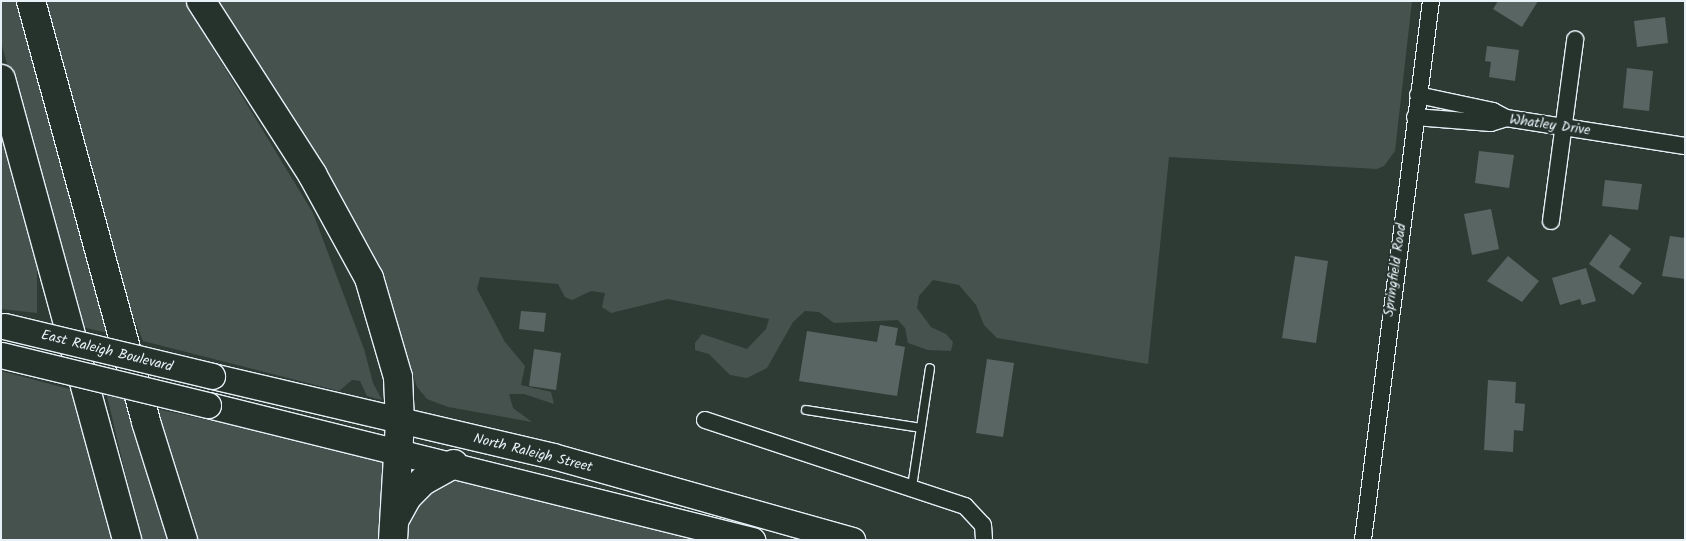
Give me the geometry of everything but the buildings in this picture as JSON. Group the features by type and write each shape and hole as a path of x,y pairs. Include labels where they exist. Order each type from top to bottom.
{"highway":[{"path":"31,1 146,422 183,540"},
{"path":"201,1 312,174 370,278 398,377 400,422 394,530"},
{"path":"1,79 127,540"},
{"path":"394,530 408,496 423,481 454,464"}],"main road":[{"name":"East Raleigh Boulevard","path":"3,326 212,376"},
{"name":"East Raleigh Boulevard","path":"1,355 398,451"},
{"name":"North Raleigh Street","path":"212,376 400,422 553,456 852,540"},
{"path":"398,451 752,540"}],"street":[{"name":"Springfield Road","path":"1363,540 1431,1"},
{"path":"1551,221 1575,40"},
{"path":"1418,94 1483,108 1506,118"},
{"name":"Whatley Drive","path":"1415,116 1491,123 1506,118 1685,146"},
{"path":"705,420 965,506 983,525 984,540"}],"lane":[{"path":"912,487 930,368"},
{"path":"806,410 921,428"}],"shaded area":[{"path":"1,1 21,1 112,334 78,326 1,42"},
{"path":"45,1 184,1 313,213 364,349 373,383 382,400 367,396 360,381 352,380 339,391 143,341 126,299"},
{"path":"218,1 1412,1 1395,151 1384,166 1377,169 1169,157 1148,364 997,338 984,325 976,305 959,285 933,280 919,296 917,308 931,327 946,334 953,342 951,351 928,350 908,343 905,328 898,320 834,323 819,312 805,311 793,322 767,368 747,378 730,375 709,354 695,350 695,343 702,334 747,349 766,329 769,319 668,299 611,313 602,307 605,293 591,291 572,300 565,297 558,284 480,277 477,289 505,342 525,366 521,385 551,392 554,404 524,394 509,394 513,408 532,422 448,407 427,399 417,387 372,251"},
{"path":"1,134 37,258 37,313 1,309"},
{"path":"1,371 73,390 112,540 1,540"},
{"path":"107,396 125,399 171,540 141,540"},
{"path":"157,409 382,458 385,467 381,540 197,540"},
{"path":"451,480 469,481 706,540 404,540 406,526 422,493"}]}
